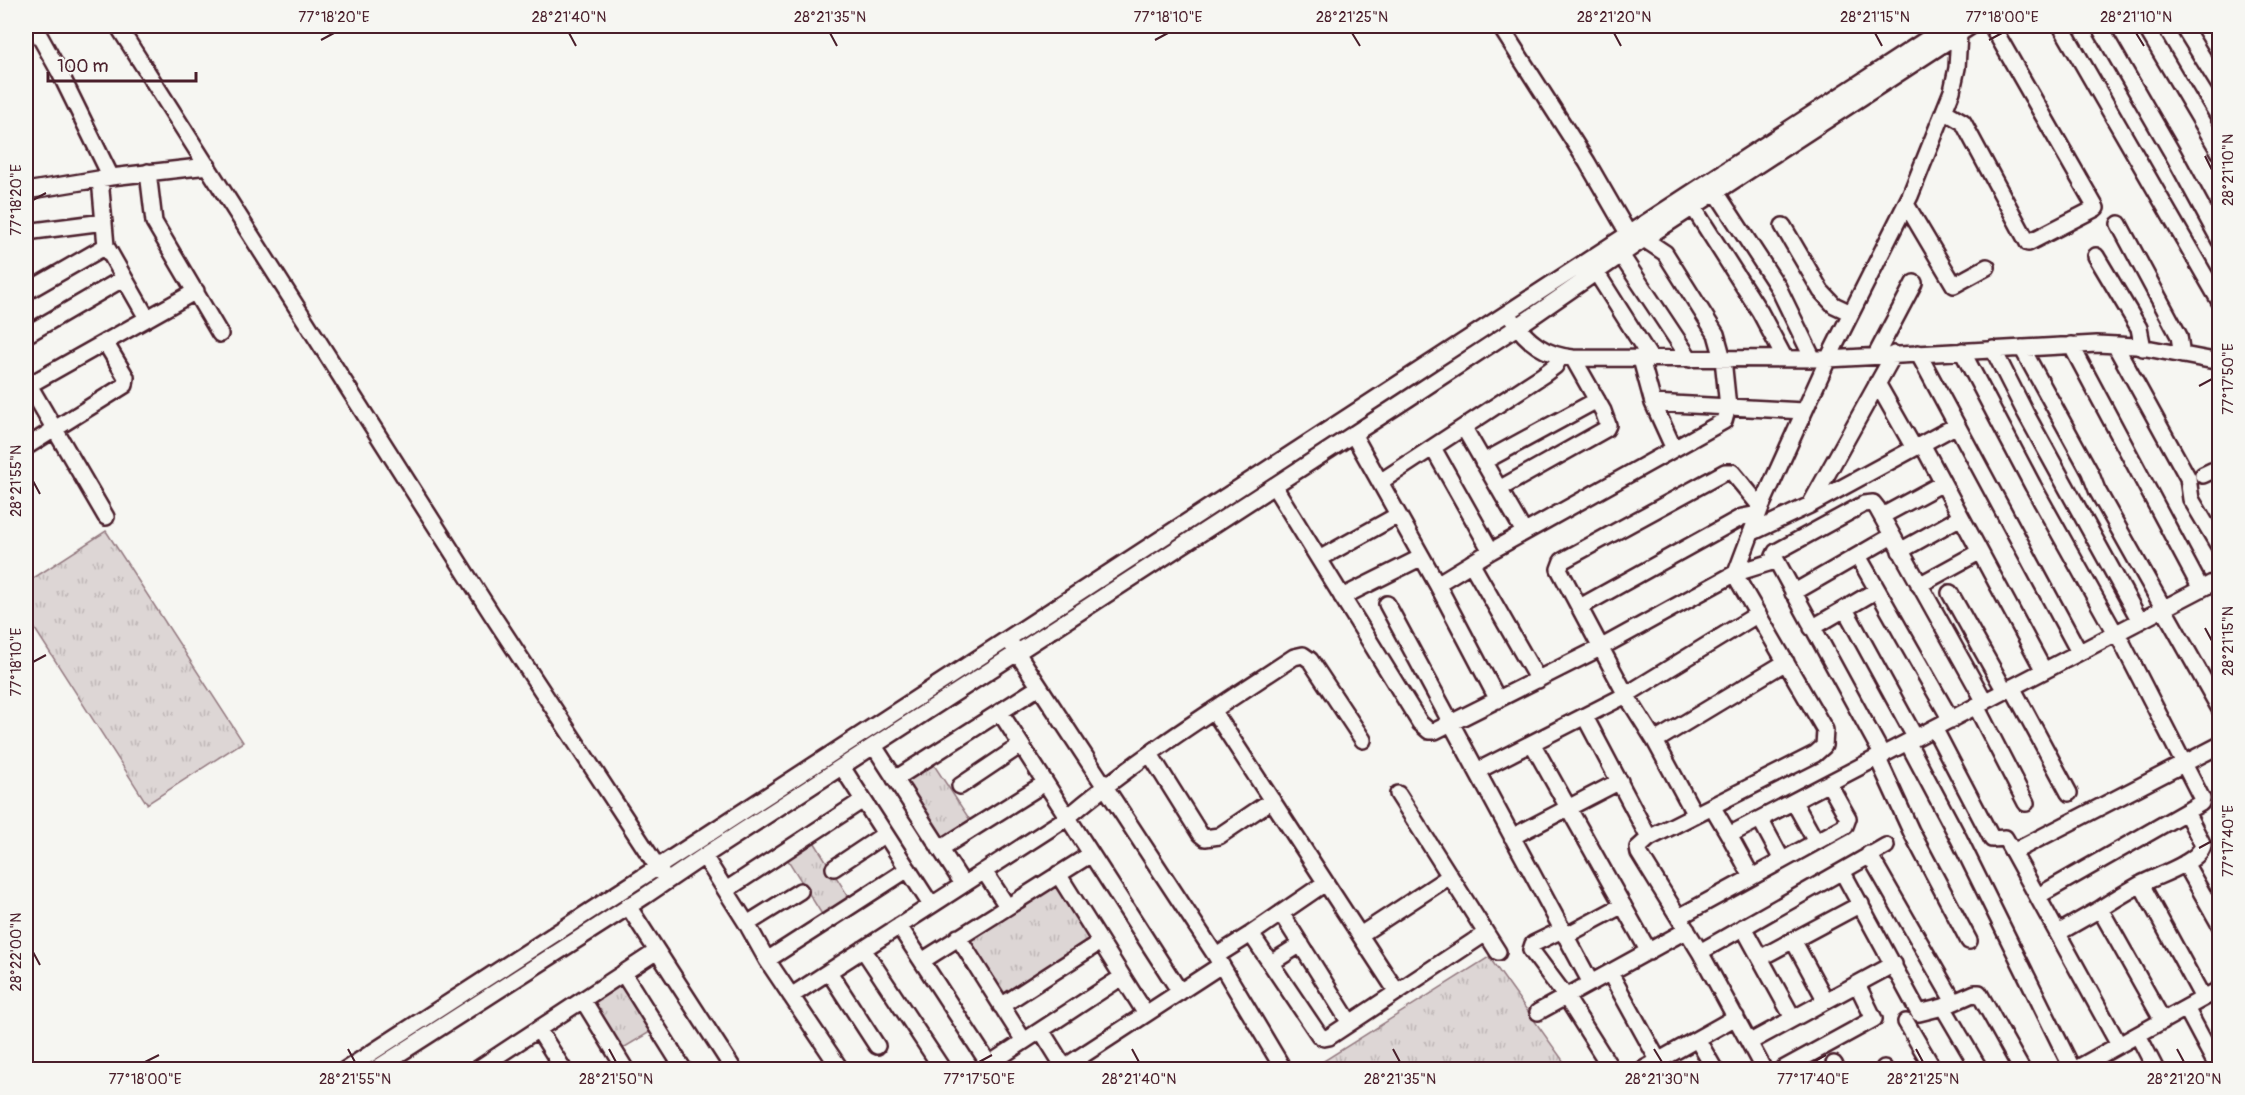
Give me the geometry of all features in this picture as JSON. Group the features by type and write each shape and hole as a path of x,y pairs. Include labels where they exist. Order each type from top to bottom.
{"street":[{"path":"26,29 33,26 59,71 106,178 104,222 106,246 147,318"},
{"path":"118,26 491,614 672,878"},
{"path":"1437,584 1524,532 1724,421 1728,407 1723,359 1716,334 1665,253 1636,239 1500,26"},
{"path":"1944,111 1963,122 2028,243 2096,208 1992,26"},
{"path":"2061,26 2220,302"},
{"path":"2099,26 2220,241"},
{"path":"2145,26 2220,153"},
{"path":"2183,26 2220,86"},
{"path":"374,1070 1517,327 1621,255 1636,239 1959,28"},
{"path":"1764,1070 1700,952 1639,854 1638,848 1649,838 1815,754 1824,746 1825,730 1739,582 1736,573 1760,511 1804,411 1820,359 1851,313 1906,204 1952,91 1957,68 1959,28"},
{"path":"345,1070 1506,312 1693,207 1959,28"},
{"path":"26,188 208,166"},
{"path":"148,172 154,222 220,334"},
{"path":"1716,192 1778,287 1820,359"},
{"path":"1906,204 1954,285 1987,267"},
{"path":"1693,207 1760,312 1785,359"},
{"path":"26,232 104,222"},
{"path":"2119,224 2179,336 2182,355"},
{"path":"1783,226 1821,291 1834,305 1851,313"},
{"path":"26,292 106,246"},
{"path":"1621,255 1690,359"},
{"path":"2096,256 2139,328 2143,348"},
{"path":"1596,272 1646,359 1653,404 1674,448"},
{"path":"26,335 124,278"},
{"path":"1876,356 1914,284"},
{"path":"106,517 27,383 195,291"},
{"path":"1506,312 1517,327 1544,352 1567,358 1820,359 2071,345 2115,345 2220,362"},
{"path":"26,447 125,385 126,377 105,342"},
{"path":"2071,345 2201,589"},
{"path":"2115,345 2188,478 2191,499 2220,548"},
{"path":"2022,348 2090,472 2097,490 2220,709"},
{"path":"1993,349 2025,412 2140,621"},
{"path":"1962,351 2033,486 2116,633 2202,799 2201,803 2186,812 2038,896"},
{"path":"1918,353 2079,652"},
{"path":"1810,505 1894,354"},
{"path":"1499,489 1605,429 1608,425 1597,400 1567,358"},
{"path":"1380,482 1567,358"},
{"path":"1877,383 1943,483 2044,670"},
{"path":"1483,462 1597,400"},
{"path":"1653,404 1804,411"},
{"path":"1751,533 1810,505 1957,425"},
{"path":"1464,428 1524,532"},
{"path":"1353,434 1437,584 1498,700"},
{"path":"1433,448 1491,551"},
{"path":"2202,475 2220,467"},
{"path":"1695,815 1655,741 1600,648 1559,569 1562,561 1725,472 1732,472 1760,511"},
{"path":"1882,516 1943,483"},
{"path":"1274,486 1424,728 1429,731 1435,731 1538,680 1736,573 1774,561"},
{"path":"1969,941 1911,831 1880,757 1774,561 1776,552 1863,504 1873,503 1919,585 1980,704 2026,803"},
{"path":"1580,608 1742,517 1760,511"},
{"path":"1319,559 1398,515"},
{"path":"1900,551 1961,517"},
{"path":"1793,593 1892,536"},
{"path":"1919,585 1979,552"},
{"path":"1858,556 1951,720"},
{"path":"1342,597 1422,557"},
{"path":"1471,563 1538,680"},
{"path":"1729,835 2218,582"},
{"path":"1812,628 1877,590"},
{"path":"1950,593 2069,793"},
{"path":"1387,604 1591,983"},
{"path":"1845,609 2074,1070 2097,1064 2119,1045 2220,989"},
{"path":"1477,771 1626,695 1758,614"},
{"path":"1007,639 1219,961 1284,1070"},
{"path":"791,996 1068,817 1104,786 1294,657 1303,655 1310,660 1363,740"},
{"path":"1655,741 1786,662"},
{"path":"895,779 1039,687"},
{"path":"1213,710 1397,992"},
{"path":"1000,712 1180,992"},
{"path":"1585,717 1649,838"},
{"path":"1934,728 1992,839 2006,838 2119,1045"},
{"path":"1532,743 1649,952"},
{"path":"960,786 1021,745"},
{"path":"2013,852 2220,745"},
{"path":"874,746 963,884"},
{"path":"1150,754 1200,834 1205,838 1219,836 1272,800"},
{"path":"842,767 931,905"},
{"path":"1512,837 1620,780"},
{"path":"940,849 1045,783"},
{"path":"1538,1012 1649,952 1683,924 1752,877 1845,826 1848,818 1829,784"},
{"path":"1398,794 1498,952"},
{"path":"726,890 863,800"},
{"path":"1794,802 1816,842"},
{"path":"1712,806 1752,877"},
{"path":"2058,933 2141,884 2185,863 2200,852 2203,845 2186,812"},
{"path":"1760,819 1782,860"},
{"path":"834,868 885,834"},
{"path":"1700,952 1886,846"},
{"path":"922,960 1091,854"},
{"path":"1869,854 1949,1004 1980,1070"},
{"path":"704,856 767,960 841,1070"},
{"path":"2185,863 2220,925"},
{"path":"767,960 908,869"},
{"path":"984,871 1007,906"},
{"path":"1842,871 1919,1013 1975,993 1982,996 2022,1070"},
{"path":"1058,874 1146,1014"},
{"path":"1360,935 1450,876"},
{"path":"1041,1030 1062,1068 1180,992 1251,934 1325,883"},
{"path":"2141,884 2203,998"},
{"path":"747,924 800,891"},
{"path":"1760,958 1861,904"},
{"path":"1612,1070 1566,997 1530,946 1564,933 1623,905"},
{"path":"628,906 734,1070"},
{"path":"2100,909 2163,1021"},
{"path":"1281,913 1350,1023"},
{"path":"899,926 922,960 985,1067 1122,977"},
{"path":"1743,927 1793,1018"},
{"path":"1251,934 1319,1035 1324,1038 1486,933"},
{"path":"958,937 1024,1041"},
{"path":"1794,940 1826,1000"},
{"path":"1001,1006 1100,942"},
{"path":"1271,963 1301,944"},
{"path":"863,949 943,1070"},
{"path":"476,1070 657,951"},
{"path":"1750,1042 1894,964"},
{"path":"829,972 877,1046"},
{"path":"623,973 684,1070"},
{"path":"1610,973 1664,1063"},
{"path":"1781,1070 1874,1020 1857,984"},
{"path":"583,1000 626,1070"},
{"path":"2186,1008 2219,1070"},
{"path":"1642,1070 1664,1063 1698,1039 1736,1017"},
{"path":"1906,1022 1934,1070"},
{"path":"538,1029 564,1070"},
{"path":"2138,1035 2156,1070"},
{"path":"1698,1039 1715,1070"}],"green space":[{"path":"106,531 243,742 147,804 26,615 26,583"},
{"path":"932,762 970,820 942,838 905,779"},
{"path":"813,840 850,899 823,916 786,857"},
{"path":"1055,881 1093,942 1003,999 965,939"},
{"path":"1489,957 1569,1069 1311,1069"},
{"path":"620,983 650,1032 620,1050 590,1001"}]}
